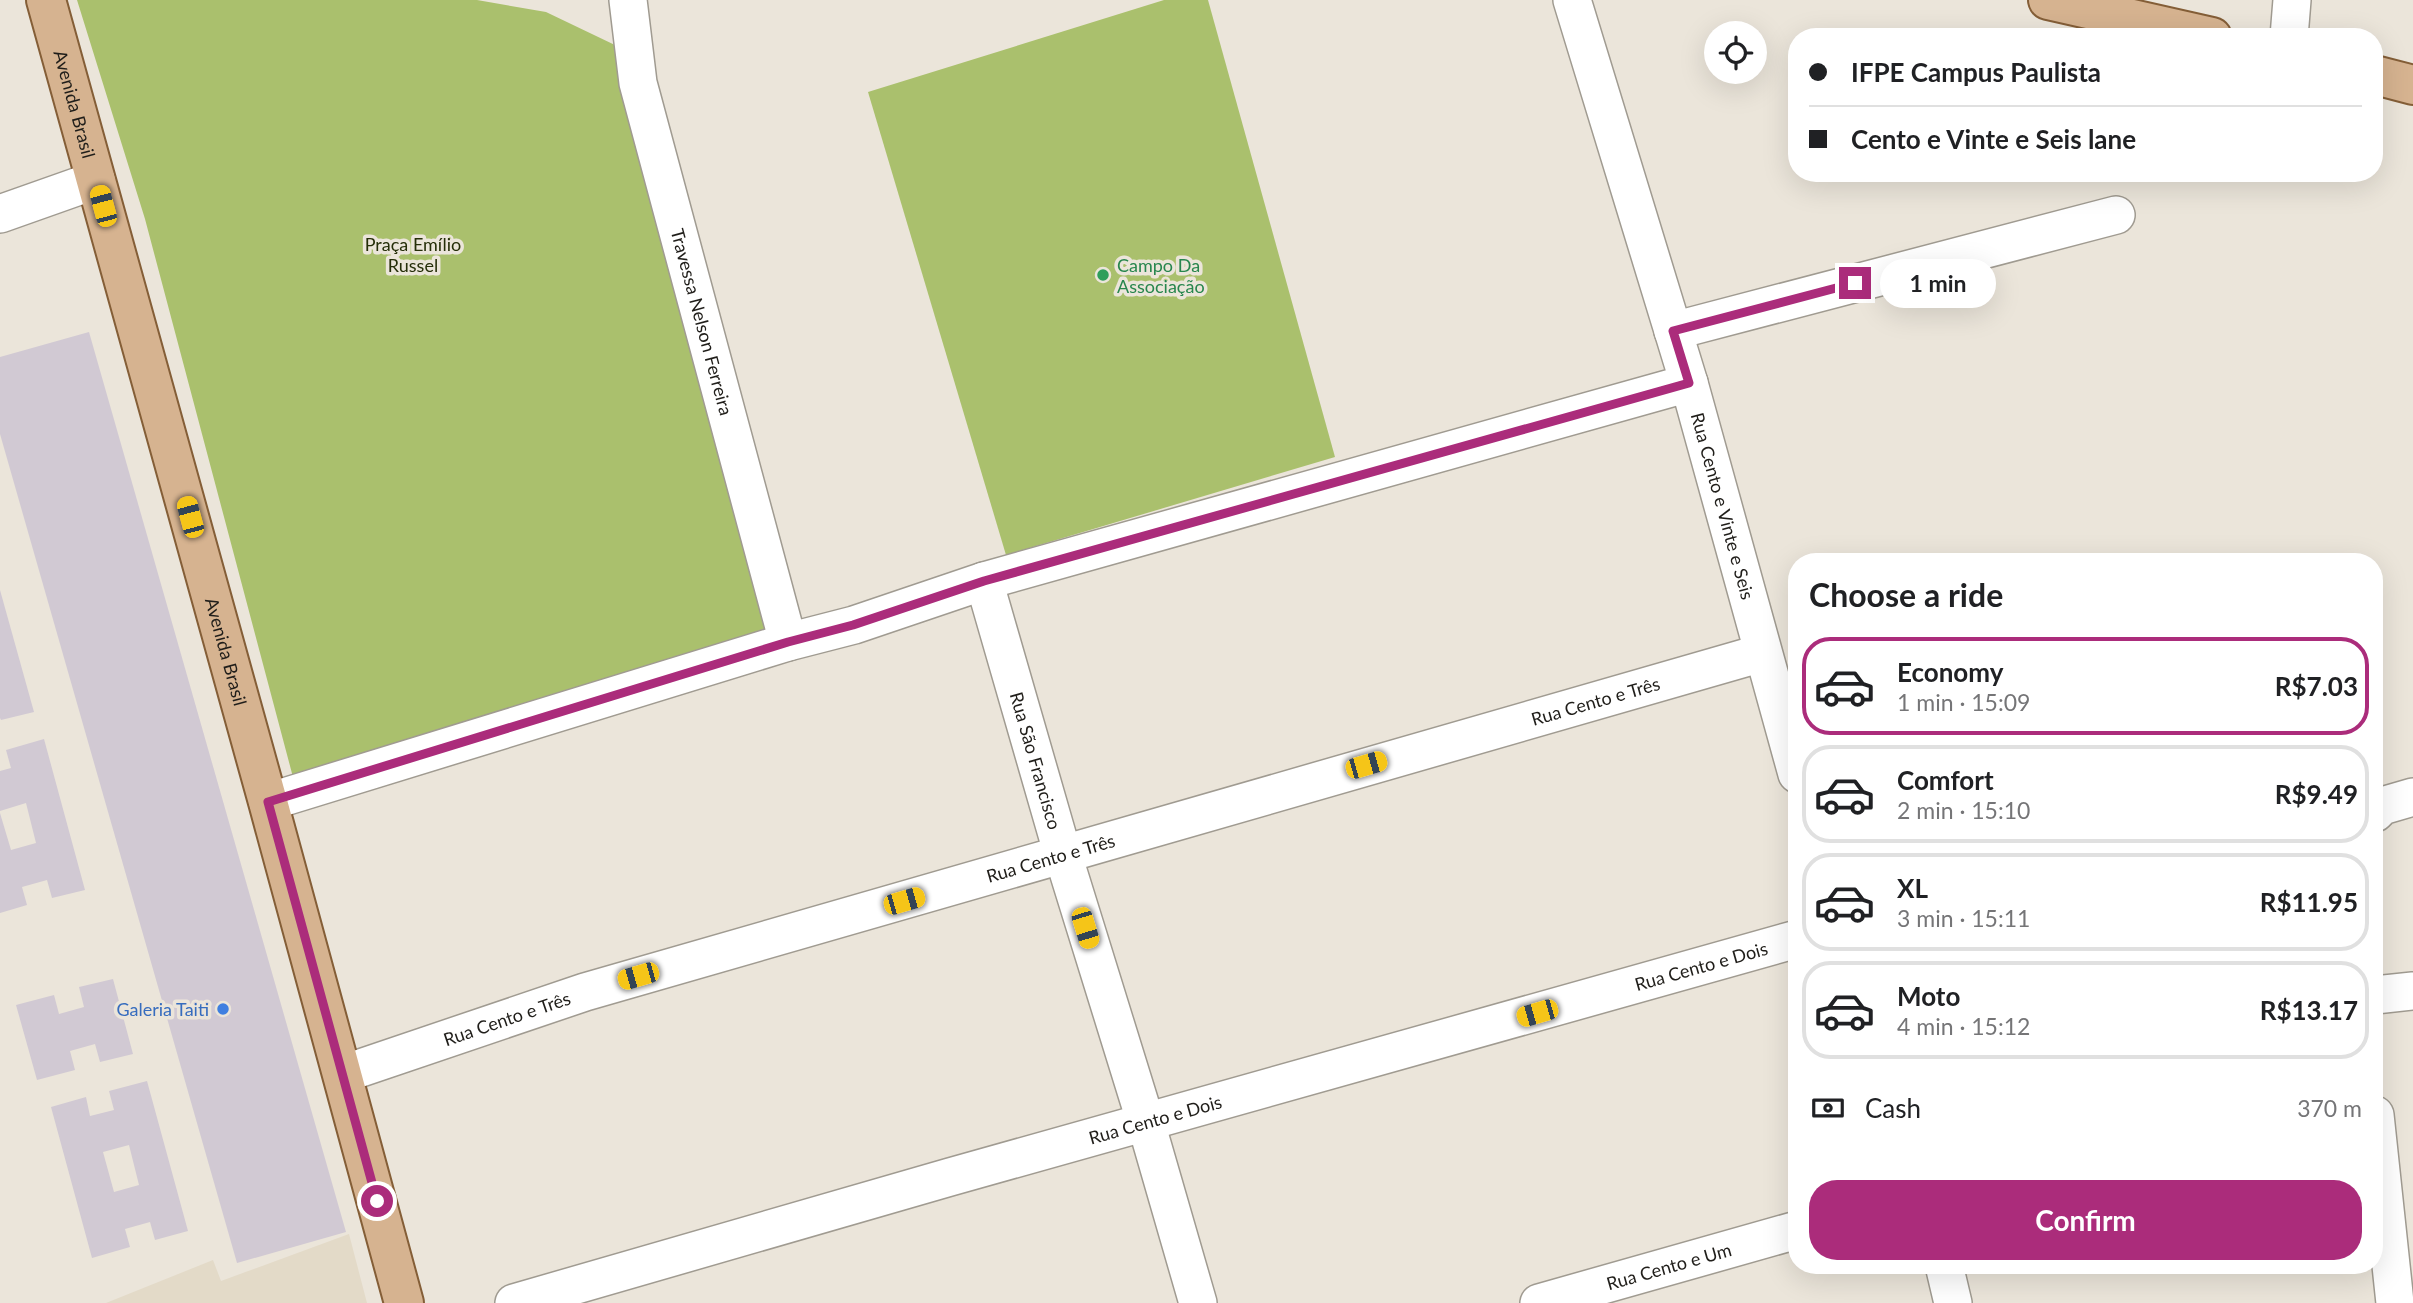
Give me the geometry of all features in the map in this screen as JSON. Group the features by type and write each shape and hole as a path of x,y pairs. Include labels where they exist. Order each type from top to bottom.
{"main road":[{"name":"Avenida Brasil","path":"46,0 404,1303"},
{"path":"2048,0 2172,28"},
{"path":"2383,77 2413,85"}],"street":[{"name":"Travessa Nelson Ferreira","path":"628,0 638,83 788,642"},
{"name":"Rua Cento e Vinte e Seis","path":"1572,0 1689,383 1788,743"},
{"path":"2290,28 2292,0"},
{"path":"0,214 96,180"},
{"path":"1673,331 2116,215"},
{"path":"268,802 788,642 853,625 984,581 1689,383"},
{"name":"Rua São Francisco","path":"984,581 1063,855 1146,1123 1198,1303"},
{"name":"Rua Cento e Três","path":"343,1074 585,992 1762,653"},
{"path":"2383,806 2413,797"},
{"name":"Rua Cento e Dois","path":"514,1303 1788,942"},
{"path":"2383,994 2413,991"},
{"path":"2383,1138 2397,1178 2395,1303"},
{"name":"Rua Cento e Um","path":"1539,1303 1788,1233"},
{"path":"1946,1274 1953,1303"}],"shaded area":[{"path":"349,1234 367,1303 106,1303 213,1260 221,1281"}],"green space":[{"name":"Praça Emílio Russel","path":"77,0 477,0 546,12 617,46 770,632 294,781 145,219"},
{"name":"Campo Da Associação","path":"1164,0 1208,0 1335,457 1006,555 868,92"}],"building":[{"name":"Galeria Taiti","path":"89,332 346,1232 237,1263 0,434 0,357"},
{"path":"0,590 34,712 1,720 0,718"},
{"path":"44,739 85,890 52,898 47,880 22,887 27,905 0,913 0,813 11,850 36,843 26,803 0,811 0,771 11,768 6,750"},
{"path":"113,979 133,1054 100,1062 95,1044 70,1051 75,1070 37,1080 16,1005 54,995 59,1014 84,1007 79,987"},
{"path":"147,1081 188,1231 155,1240 150,1222 125,1229 130,1247 92,1258 51,1107 86,1097 90,1116 114,1110 109,1091","holes":["129,1145 139,1185 114,1192 103,1152"]}],"place":[{"name":"Campo Da Associação","path":"1103,275"},
{"name":"Galeria Taiti","path":"223,1009"}],"route":[{"path":"377,1201 268,802 788,642 853,625 984,581 1689,383 1673,331 1855,283"}]}
